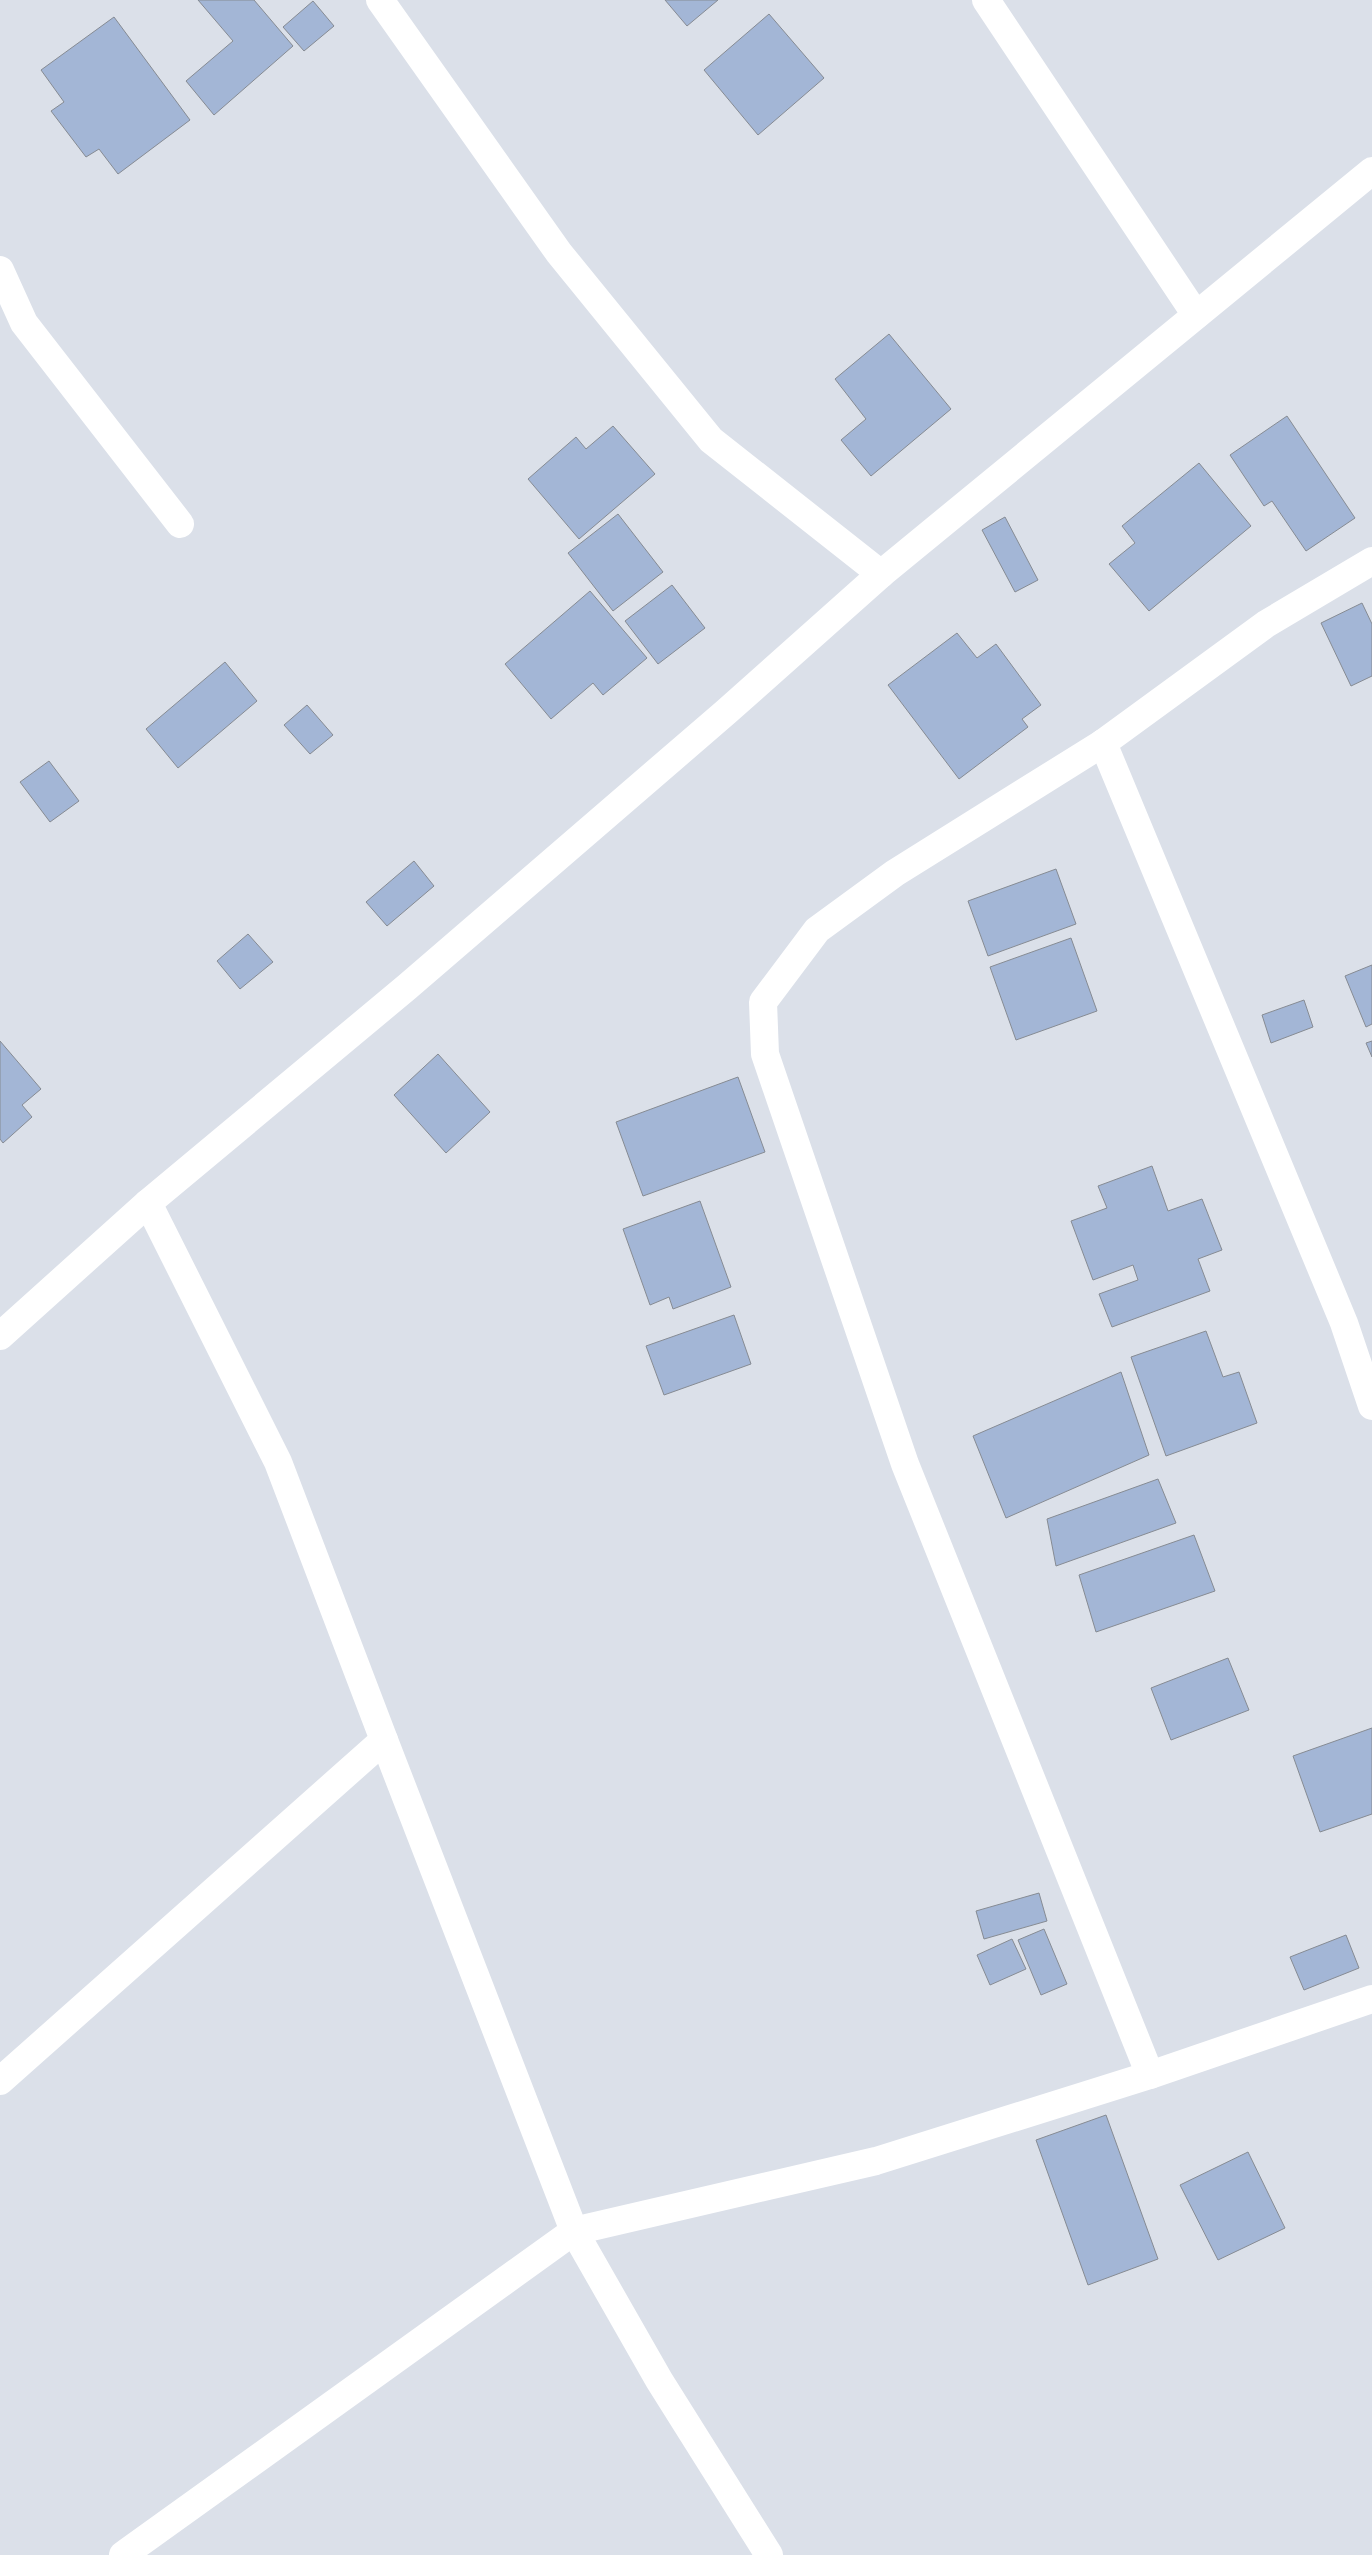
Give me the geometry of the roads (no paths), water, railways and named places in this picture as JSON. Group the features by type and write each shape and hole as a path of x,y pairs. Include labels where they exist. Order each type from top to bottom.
{"street":[{"path":"380,0 558,253 711,440 881,574"},
{"path":"986,0 1196,315"},
{"path":"0,1336 148,1203 407,987 726,712 881,574 1372,171"},
{"path":"0,270 24,323 180,524"},
{"path":"1150,2075 905,1464 765,1054 763,1002 817,930 895,873 1103,743 1266,624 1372,561"},
{"path":"1103,743 1344,1323 1372,1406"},
{"path":"148,1203 278,1462 574,2232 659,2380 769,2555"},
{"path":"0,2081 384,1740"},
{"path":"123,2555 574,2232 876,2161 1150,2075 1372,1999"}]}
